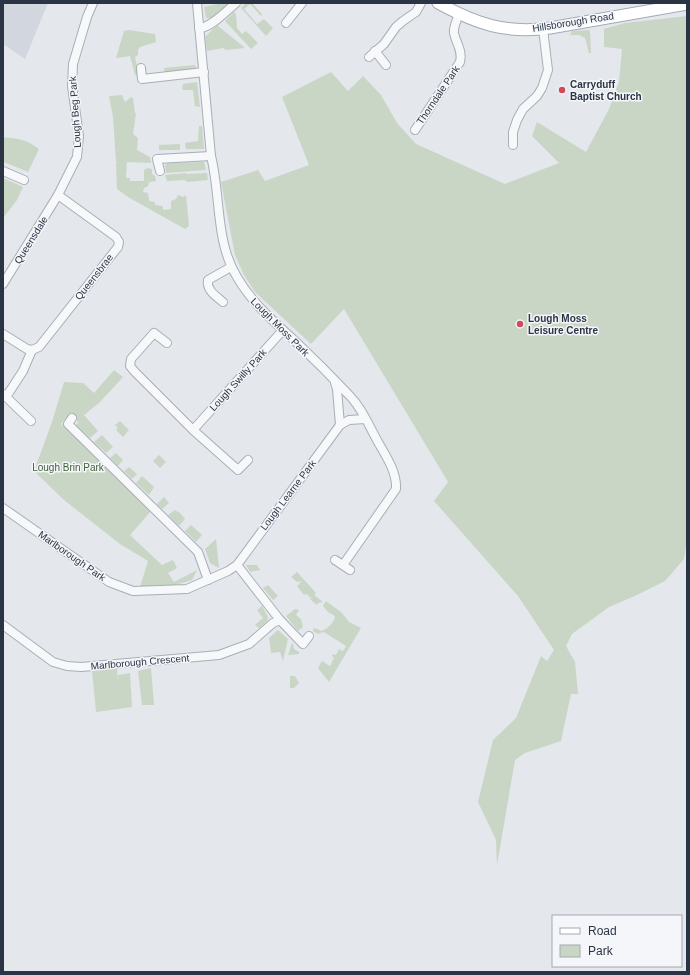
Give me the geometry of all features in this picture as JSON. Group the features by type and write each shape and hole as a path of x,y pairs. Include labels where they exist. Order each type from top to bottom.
{"main road":[{"name":"Hillsborough Road","path":"438,3 459,14 486,25 508,29 543,29 654,6 687,4"}],"street":[{"name":"Lough Beg Park","path":"58,195 77,157 79,136 72,86 73,64 87,17 93,3"},
{"name":"Lough Moss Park","path":"197,3 212,156 215,169 222,238 231,267 251,299 359,406 386,455 396,480 396,489 346,567 335,560"},
{"path":"199,28 203,28 210,24 236,3"},
{"path":"286,23 302,3"},
{"path":"368,57 384,44 396,27 416,12 421,3"},
{"name":"Thorndale Park","path":"415,130 460,62 462,56 454,32 459,14"},
{"path":"513,145 517,120 523,109 539,92 545,81 548,70 543,29"},
{"path":"375,51 386,64"},
{"path":"141,68 142,79 204,72"},
{"path":"160,171 157,160 212,156"},
{"path":"3,171 24,180"},
{"name":"Queensdale","path":"3,284 58,195"},
{"name":"Queensbrae","path":"32,350 39,347 118,247 119,242 116,237 58,195"},
{"path":"223,302 210,290 207,285 208,280 231,267"},
{"name":"Lough Swilly Park","path":"193,430 283,330"},
{"path":"167,343 154,333 131,359 130,366 134,372 193,430 238,470 248,460"},
{"path":"3,334 27,349 32,350 23,371 4,396 31,420"},
{"path":"334,380 337,389 340,425 350,420 365,419"},
{"path":"72,418 68,424 198,552 208,580"},
{"name":"Lough Learne Park","path":"237,565 340,425"},
{"name":"Marlborough Park","path":"3,508 109,582 133,591 188,589 228,571 237,565"},
{"path":"237,565 280,620 303,644 308,636"},
{"name":"Marlborough Crescent","path":"3,625 53,662 66,666 81,666 219,656 248,644 273,623 280,620"}],"shaded area":[{"path":"3,3 48,3 25,59 3,44"}],"green space":[{"path":"222,3 231,3 212,18 206,18 204,7"},
{"path":"246,3 252,3 262,14 261,16 250,4 244,9 257,24 264,19 273,28 266,36 241,8"},
{"path":"234,12 236,14 237,28 242,34 246,31 258,43 251,49 225,21"},
{"name":"Lough Moss Leisure Centre","path":"687,16 687,540 684,559 665,581 609,607 572,634 566,646 575,662 578,694 571,694 561,741 525,753 515,760 497,865 496,840 478,802 493,740 516,718 541,656 547,661 554,650 518,596 434,501 448,482 344,309 311,344 255,292 244,275 235,255 221,182 258,170 265,181 309,165 282,97 331,72 348,91 363,76 381,95 397,123 416,144 505,184 559,163 532,136 537,122 586,152 609,109 619,82 622,49 604,47 604,29 625,23"},
{"path":"217,25 245,48 226,50 223,48 207,51 205,37"},
{"path":"129,30 155,34 156,42 140,47 138,50 138,55 135,57 139,75 135,75 130,56 116,58 124,31"},
{"path":"589,30 591,53 589,53 585,38 579,35 570,35 572,31"},
{"path":"195,65 196,68 194,70 165,74 164,68"},
{"path":"197,82 200,107 195,106 193,90 182,89 183,84"},
{"path":"122,95 125,102 131,97 133,98 136,113 133,134 138,138 137,150 150,157 151,163 127,162 126,178 130,178 130,181 144,181 144,170 147,168 152,169 152,174 155,176 156,181 149,182 148,186 144,188 143,192 148,193 149,201 155,202 155,205 163,206 163,210 171,209 171,201 176,199 178,195 183,197 186,195 189,226 185,229 128,197 117,189 116,163 118,162 116,162 113,117 109,96"},
{"path":"199,126 202,126 204,149 186,149 185,143 198,141"},
{"path":"3,137 26,141 39,149 28,172 4,162"},
{"path":"180,144 180,150 159,150 159,145"},
{"path":"204,162 206,170 166,173 165,165 168,163"},
{"path":"207,173 208,180 187,182 185,180 167,181 165,175"},
{"path":"3,178 23,187 17,200 3,218"},
{"name":"Lough Brin Park","path":"114,370 123,377 100,402 84,415 98,431 90,438 76,425 79,422 77,422 77,418 70,413 61,424 151,511 130,535 162,565 173,560 177,568 168,573 174,582 197,570 192,580 175,585 140,587 148,561 120,544 64,500 34,471 52,422 64,382 83,383 94,393"},
{"path":"120,421 129,430 123,437 116,430 118,428 115,425"},
{"path":"102,435 113,447 106,453 94,442"},
{"path":"116,453 123,460 118,466 110,458"},
{"path":"159,455 166,462 160,468 153,461"},
{"path":"129,467 137,474 132,479 124,471"},
{"path":"142,476 154,487 149,495 136,483"},
{"path":"164,497 169,503 162,509 157,504"},
{"path":"175,510 185,519 179,526 168,515"},
{"path":"191,525 202,535 196,542 185,531"},
{"path":"216,539 219,568 210,563 205,549"},
{"path":"246,565 257,565 260,570 250,572"},
{"path":"297,572 316,593 314,595 323,602 318,603 317,605 310,599 313,596 310,598 307,594 304,595 297,586 302,581 297,582 291,577"},
{"path":"268,585 278,596 273,600 263,588"},
{"path":"326,601 342,613 349,622 361,628 329,682 318,668 322,661 330,666 334,658 332,656 333,654 336,655 339,649 342,651 346,646 324,632 318,634 313,631 314,628 322,631 333,621 335,616 328,612 323,606"},
{"path":"262,606 268,617 267,621 259,628 255,625 263,618 257,610"},
{"path":"295,609 299,610 296,615 301,619 303,627 298,631 286,616"},
{"path":"278,630 288,639 283,661 280,652 271,653 269,638"},
{"path":"292,643 294,649 299,652 299,654 288,655"},
{"path":"117,668 118,685 118,675 130,673 132,707 96,712 92,671"},
{"path":"151,668 154,705 142,705 138,671"},
{"path":"290,676 295,676 299,683 294,688 290,688"}],"place":[{"name":"Carryduff Baptist Church","path":"562,90"},
{"name":"Lough Moss Leisure Centre","path":"520,324"}]}
